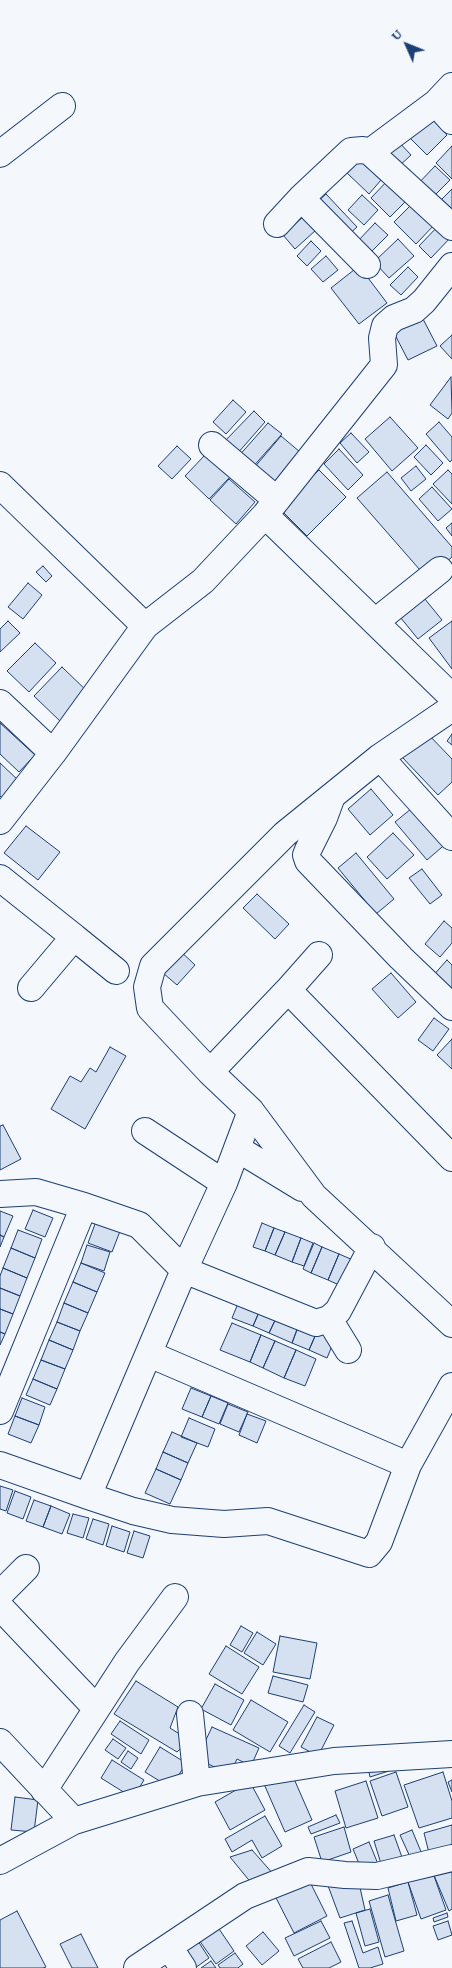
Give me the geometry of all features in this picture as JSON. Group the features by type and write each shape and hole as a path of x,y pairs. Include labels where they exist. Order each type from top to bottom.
{"street":[{"path":"370,152 447,103"},
{"path":"0,154 62,106"},
{"path":"278,224 301,198 351,151 363,150 370,152 452,227"},
{"path":"301,198 368,265"},
{"path":"0,821 53,753 145,626 203,581 271,507 384,365 382,338 385,326 394,318 414,310 424,302 452,266"},
{"path":"212,444 375,622 452,697"},
{"path":"0,485 145,626"},
{"path":"375,622 440,570"},
{"path":"0,703 53,753"},
{"path":"314,1196 251,1111 210,1072 150,1008 147,987 153,966 285,834 380,757 452,708"},
{"path":"380,757 452,837"},
{"path":"332,796 324,818 306,855 308,861 401,958 452,1007"},
{"path":"0,878 116,971"},
{"path":"31,988 74,937"},
{"path":"210,1072 319,955"},
{"path":"288,990 452,1158"},
{"path":"88,1496 184,1270 224,1183 251,1111"},
{"path":"145,1131 224,1183"},
{"path":"238,1149 314,1196 372,1247 452,1324"},
{"path":"0,1194 36,1192 139,1225 184,1270 316,1323 329,1319 338,1311 372,1247"},
{"path":"0,1411 84,1206"},
{"path":"329,1319 348,1350"},
{"path":"149,1354 408,1465"},
{"path":"0,1465 133,1511 172,1520 224,1524 268,1521 369,1554 379,1542 408,1465 452,1386"},
{"path":"0,1594 26,1568"},
{"path":"44,1790 96,1708 174,1597"},
{"path":"0,1607 96,1708"},
{"path":"190,1714 197,1783"},
{"path":"0,1742 74,1821"},
{"path":"0,1861 74,1821 197,1783 334,1761 452,1754"},
{"path":"137,1968 176,1958 245,1896 308,1871 345,1876 377,1876 452,1858"}],"building":[{"path":"428,115 447,135 427,155 407,135"},
{"path":"397,140 411,155 397,168 384,153"},
{"path":"452,146 452,179 436,163"},
{"path":"357,158 381,180 369,194 345,171"},
{"path":"435,166 450,180 429,201 415,187"},
{"path":"390,178 410,197 390,217 371,198"},
{"path":"452,189 452,221 436,205"},
{"path":"326,194 357,227 344,239 313,206"},
{"path":"362,195 378,210 364,225 348,210"},
{"path":"413,203 435,224 416,244 394,222"},
{"path":"304,216 316,230 295,249 283,235"},
{"path":"375,223 388,235 369,254 357,242"},
{"path":"440,224 452,236 431,258 419,246"},
{"path":"398,239 414,256 389,278 374,262"},
{"path":"311,241 321,251 307,266 297,256"},
{"path":"326,256 338,270 323,282 311,269"},
{"path":"359,266 387,303 359,324 331,288"},
{"path":"408,267 418,277 401,295 390,285"},
{"path":"422,317 437,346 408,360 393,331"},
{"path":"452,335 452,359 440,346"},
{"path":"451,377 452,413 448,419 430,405"},
{"path":"233,400 246,412 226,434 213,422"},
{"path":"254,411 265,422 237,454 224,442"},
{"path":"390,417 418,448 392,471 365,439"},
{"path":"439,422 452,437 452,460 450,462 426,434"},
{"path":"268,423 282,434 251,469 237,458"},
{"path":"351,433 369,452 357,463 340,443"},
{"path":"281,436 300,452 273,485 253,469"},
{"path":"426,445 443,463 431,475 414,457"},
{"path":"177,446 191,459 172,479 158,466"},
{"path":"339,449 363,475 348,490 324,464"},
{"path":"206,454 230,477 209,499 185,476"},
{"path":"416,466 426,479 411,491 401,478"},
{"path":"319,470 346,497 307,536 280,509"},
{"path":"448,470 452,474 452,504 433,484"},
{"path":"387,472 452,547 452,557 427,578 357,498"},
{"path":"229,479 255,502 236,524 210,500"},
{"path":"432,487 452,509 438,521 419,499"},
{"path":"452,523 452,536 446,528"},
{"path":"43,566 52,576 46,582 36,572"},
{"path":"28,583 42,595 23,619 8,607"},
{"path":"420,593 442,620 418,639 396,612"},
{"path":"8,621 20,633 0,652 0,629"},
{"path":"452,621 452,669 429,638"},
{"path":"35,643 56,663 29,692 7,671"},
{"path":"62,667 90,694 62,723 34,696"},
{"path":"0,723 35,755 19,772 0,754"},
{"path":"426,732 452,759 452,782 438,795 401,756"},
{"path":"452,734 452,745 447,741"},
{"path":"0,763 19,781 2,798 0,796"},
{"path":"371,789 393,815 370,835 348,809"},
{"path":"417,804 449,841 427,860 395,822"},
{"path":"26,826 60,852 38,880 4,853"},
{"path":"393,833 414,855 387,879 367,857"},
{"path":"356,853 394,899 376,914 338,868"},
{"path":"422,869 442,895 430,904 409,878"},
{"path":"257,894 289,924 275,939 243,908"},
{"path":"444,921 452,928 452,943 440,957 425,944"},
{"path":"175,946 195,965 177,985 156,967"},
{"path":"447,960 452,965 452,997 431,978"},
{"path":"391,973 416,1002 398,1018 372,989"},
{"path":"434,1018 449,1029 433,1051 418,1040"},
{"path":"452,1039 452,1069 437,1055"},
{"path":"110,1047 126,1056 85,1129 51,1109 70,1076 81,1082 90,1068 96,1072"},
{"path":"3,1125 21,1159 0,1170 0,1126"},
{"path":"33,1210 53,1218 45,1237 25,1229"},
{"path":"0,1211 13,1216 4,1237 0,1235"},
{"path":"98,1216 122,1226 112,1252 88,1243"},
{"path":"262,1223 274,1228 265,1251 253,1247"},
{"path":"274,1228 285,1232 275,1255 265,1251"},
{"path":"18,1230 42,1239 35,1258 11,1248"},
{"path":"285,1232 301,1238 292,1262 275,1255"},
{"path":"0,1235 4,1237 0,1247"},
{"path":"301,1238 313,1243 304,1266 292,1262"},
{"path":"314,1243 322,1247 311,1273 303,1269"},
{"path":"87,1245 110,1252 104,1271 81,1263"},
{"path":"322,1247 339,1254 328,1280 311,1273"},
{"path":"11,1248 35,1258 27,1278 3,1268"},
{"path":"339,1254 360,1263 348,1289 328,1280"},
{"path":"81,1263 105,1273 97,1292 73,1282"},
{"path":"3,1268 27,1278 20,1296 0,1288 0,1276"},
{"path":"73,1282 97,1292 88,1313 64,1303"},
{"path":"0,1288 20,1296 13,1314 0,1309"},
{"path":"242,1294 263,1303 253,1326 232,1318"},
{"path":"64,1303 88,1313 80,1331 57,1322"},
{"path":"263,1303 280,1310 269,1333 253,1326"},
{"path":"0,1309 13,1314 5,1334 0,1332"},
{"path":"280,1310 301,1319 292,1343 269,1333"},
{"path":"301,1319 319,1327 309,1350 292,1343"},
{"path":"57,1322 80,1331 73,1350 49,1340"},
{"path":"232,1323 261,1335 250,1362 220,1350"},
{"path":"319,1327 337,1334 327,1358 309,1350"},
{"path":"0,1332 5,1334 0,1345"},
{"path":"261,1335 275,1341 263,1368 250,1362"},
{"path":"49,1340 73,1350 65,1369 41,1360"},
{"path":"275,1341 296,1350 284,1378 263,1368"},
{"path":"296,1350 316,1359 305,1386 284,1378"},
{"path":"41,1360 65,1369 57,1389 33,1379"},
{"path":"33,1379 57,1389 50,1405 26,1395"},
{"path":"191,1388 211,1396 202,1417 182,1409"},
{"path":"211,1396 228,1403 219,1424 202,1417"},
{"path":"22,1398 45,1407 39,1425 15,1416"},
{"path":"228,1404 248,1412 239,1432 220,1424"},
{"path":"247,1414 266,1421 257,1443 239,1435"},
{"path":"15,1416 39,1425 31,1443 8,1434"},
{"path":"189,1418 215,1429 208,1447 181,1437"},
{"path":"172,1432 197,1443 188,1463 163,1452"},
{"path":"163,1452 188,1463 181,1480 156,1469"},
{"path":"156,1469 181,1480 170,1504 145,1493"},
{"path":"0,1486 13,1490 6,1511 0,1509"},
{"path":"15,1491 31,1497 23,1519 7,1513"},
{"path":"34,1500 51,1506 43,1527 26,1521"},
{"path":"51,1506 70,1514 62,1534 43,1527"},
{"path":"73,1514 89,1518 83,1538 67,1533"},
{"path":"93,1519 109,1524 103,1545 86,1539"},
{"path":"112,1526 130,1532 124,1552 106,1546"},
{"path":"134,1531 150,1536 143,1558 127,1553"},
{"path":"241,1626 253,1633 242,1652 230,1645"},
{"path":"257,1632 276,1644 263,1665 244,1653"},
{"path":"280,1636 317,1643 310,1679 273,1672"},
{"path":"226,1646 259,1667 242,1694 209,1674"},
{"path":"273,1676 308,1685 303,1702 268,1693"},
{"path":"136,1681 178,1707 170,1728 189,1740 177,1752 114,1714"},
{"path":"215,1684 244,1700 231,1725 201,1709"},
{"path":"251,1700 288,1722 270,1752 233,1730"},
{"path":"304,1705 315,1712 290,1753 279,1746"},
{"path":"317,1717 334,1725 318,1756 301,1747"},
{"path":"120,1721 149,1740 141,1754 111,1734"},
{"path":"212,1727 259,1748 251,1766 237,1759 230,1774 197,1759"},
{"path":"113,1739 126,1748 118,1759 105,1750"},
{"path":"160,1747 186,1763 171,1788 145,1772"},
{"path":"128,1751 138,1758 131,1769 121,1762"},
{"path":"112,1760 144,1780 133,1798 101,1778"},
{"path":"368,1768 395,1769 370,1777"},
{"path":"291,1772 312,1820 285,1832 264,1784"},
{"path":"396,1772 408,1807 382,1816 370,1781"},
{"path":"443,1772 452,1801 452,1818 419,1828 404,1785"},
{"path":"452,1780 452,1792 448,1782"},
{"path":"366,1781 378,1818 346,1828 335,1791"},
{"path":"250,1782 265,1810 230,1830 215,1802"},
{"path":"15,1797 38,1800 34,1832 11,1830"},
{"path":"336,1815 340,1823 311,1834 308,1827"},
{"path":"265,1816 282,1846 262,1858 252,1840 232,1852 225,1839"},
{"path":"452,1825 452,1855 431,1861 424,1833"},
{"path":"344,1827 351,1852 322,1862 314,1837"},
{"path":"412,1830 422,1854 411,1859 400,1835"},
{"path":"394,1835 403,1860 382,1867 374,1841"},
{"path":"369,1842 378,1864 362,1871 353,1849"},
{"path":"252,1850 275,1876 257,1890 230,1857"},
{"path":"452,1865 452,1909 449,1911 433,1873"},
{"path":"433,1873 446,1910 421,1919 408,1882"},
{"path":"307,1876 327,1916 294,1933 273,1892"},
{"path":"408,1882 417,1915 396,1921 388,1888"},
{"path":"327,1883 359,1883 365,1910 340,1918"},
{"path":"388,1895 404,1951 385,1957 369,1901"},
{"path":"370,1909 379,1942 365,1946 356,1913"},
{"path":"17,1911 46,1967 0,1968 0,1920"},
{"path":"447,1913 448,1917 434,1922 433,1918"},
{"path":"213,1920 234,1951 216,1964 194,1933"},
{"path":"321,1921 330,1938 294,1956 285,1938"},
{"path":"352,1921 363,1953 378,1947 383,1964 370,1968 359,1968 344,1923"},
{"path":"448,1921 452,1935 438,1940 433,1926"},
{"path":"263,1932 279,1951 262,1965 246,1946"},
{"path":"81,1934 98,1968 72,1968 60,1944"},
{"path":"194,1935 209,1958 195,1968 175,1948"},
{"path":"331,1942 341,1962 329,1968 303,1968 298,1959"},
{"path":"235,1953 243,1964 238,1968 220,1968 218,1965"},
{"path":"211,1961 216,1968 201,1968"}]}
